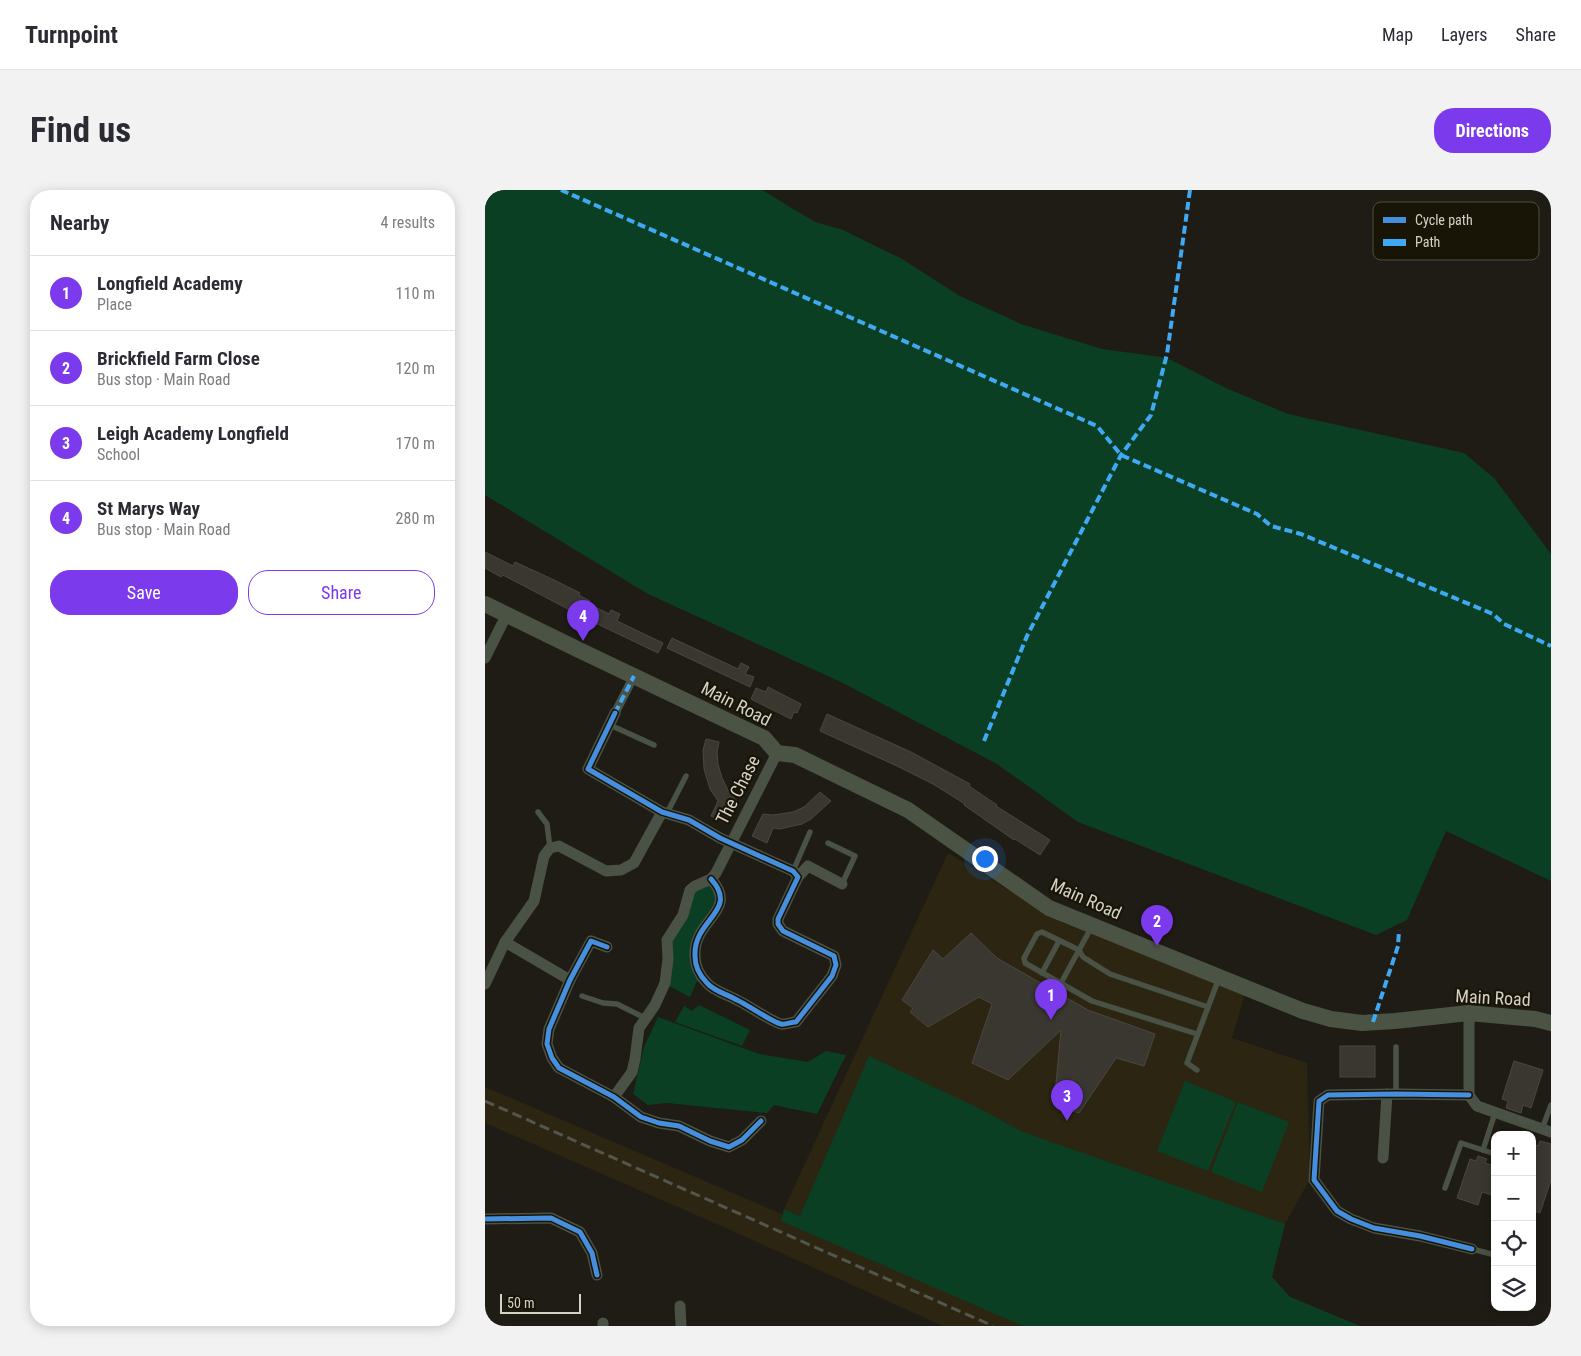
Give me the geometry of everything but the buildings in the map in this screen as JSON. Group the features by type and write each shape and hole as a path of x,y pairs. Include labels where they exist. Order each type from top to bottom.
{"main road":[{"name":"Main Road","path":"485,604 764,738 777,753 795,754 908,810 1049,908 1303,1011 1331,1020 1362,1022 1395,1021 1469,1013 1535,1019 1551,1023"}],"street":[{"path":"485,658 507,614"},
{"path":"634,676 588,769 665,813 689,820 711,834 796,874"},
{"name":"The Chase","path":"711,878 731,844 777,753"},
{"path":"485,984 505,942 534,901 544,856 549,848 559,846 606,871 621,870 634,863 665,813"},
{"path":"614,1097 632,1072 637,1033 655,1005 665,983 668,959 667,940 683,915 689,892 695,886 711,878 719,888 722,898 718,909 697,939 695,956 699,971 705,982 713,989 781,1024 796,1022 832,976 837,965 834,956 783,931 778,924 778,919 796,874 808,866 842,884"},
{"path":"505,942 571,980"},
{"path":"607,948 591,942 549,1029 547,1044 552,1058 559,1068 614,1097 641,1117 659,1123 679,1126 695,1132 710,1141 729,1147 742,1140 761,1121"},
{"path":"1469,1013 1469,1095 1477,1106 1547,1131"},
{"path":"1383,1158 1392,1094"},
{"path":"1469,1095 1328,1095 1319,1101 1314,1180 1337,1211 1351,1218 1374,1228 1420,1236 1471,1250"},
{"path":"485,1219 551,1218 579,1232 592,1253 597,1275"},
{"path":"680,1306 681,1326"}],"lane":[{"path":"609,725 654,745"},
{"path":"665,813 686,776"},
{"path":"538,812 547,824 549,848"},
{"path":"796,874 811,832"},
{"path":"828,843 855,856 842,884"},
{"path":"1061,983 1091,926"},
{"path":"1197,1034 1093,1001 1025,963 1024,958 1039,932 1042,932 1079,950 1083,957 1110,974 1208,1007"},
{"path":"1042,973 1059,941"},
{"path":"1197,1070 1187,1062 1220,976"},
{"path":"582,996 603,1003 617,1004 645,1018"},
{"path":"1392,1094 1396,1047"},
{"path":"1547,1131 1551,1105"},
{"path":"1483,1150 1495,1113"},
{"path":"1445,1188 1461,1143 1491,1153"},
{"path":"1471,1250 1491,1253"}],"shaded area":[{"path":"948,853 1061,922 1245,994 1232,1038 1307,1063 1310,1179 1285,1224 1272,1277 1290,1297 1360,1326 1052,1326 784,1209"},
{"path":"485,1087 899,1264 1037,1326 943,1326 719,1225 485,1123"}],"green space":[{"path":"485,190 762,190 815,222 843,230 902,259 960,296 1021,324 1102,349 1171,360 1228,389 1288,414 1464,453 1495,479 1551,554 1551,881 1446,831 1407,920 1376,935 1078,822 997,764 843,683 648,594 485,495"},
{"path":"711,886 718,897 698,929 700,979 697,981 690,997 667,985 671,943 694,891"},
{"path":"699,1005 750,1030 742,1046 675,1022 684,1006 692,1011"},
{"path":"658,1017 759,1054 808,1062 826,1051 846,1055 817,1114 774,1105 767,1113 667,1103 648,1105 633,1094 644,1047"},
{"path":"869,1056 980,1109 1023,1132 1285,1224 1272,1277 1290,1297 1360,1326 1023,1326 781,1221 784,1209 800,1216"},
{"path":"1185,1081 1236,1102 1208,1171 1157,1151"},
{"path":"1238,1102 1289,1122 1262,1192 1211,1172"}],"railway":[{"path":"485,1101 993,1326"}],"marked path":[{"path":"561,190 1097,426 1121,455 1257,514 1271,526 1301,534 1493,614 1504,624 1551,646"},
{"path":"984,741 1027,636 1121,455 1151,415 1167,354 1190,190"},
{"path":"615,713 634,676"},
{"path":"1373,1022 1398,946 1399,930"}],"cycle path":[{"path":"615,713 588,769 662,812 689,820 720,838 793,871 798,877 778,919 778,924 783,931 834,956 836,965 832,976 796,1022 783,1024 771,1020 742,1002 714,989 700,974 695,960 696,943 718,908 720,899 719,890 711,879"},
{"path":"607,947 591,941 570,980 549,1029 547,1044 552,1058 559,1068 614,1097 641,1117 659,1123 679,1126 710,1141 729,1147 742,1140 761,1121"},
{"path":"1469,1095 1328,1095 1319,1101 1314,1180 1337,1211 1351,1219 1374,1228 1420,1236 1472,1249"},
{"path":"485,1219 551,1218 580,1232 592,1253 597,1275"}],"place":[{"name":"St Marys Way","path":"583,641"},
{"name":"Brickfield Farm Close","path":"1157,946"},
{"name":"Longfield Academy","path":"1051,1020"},
{"name":"Leigh Academy Longfield","path":"1067,1121"}]}
